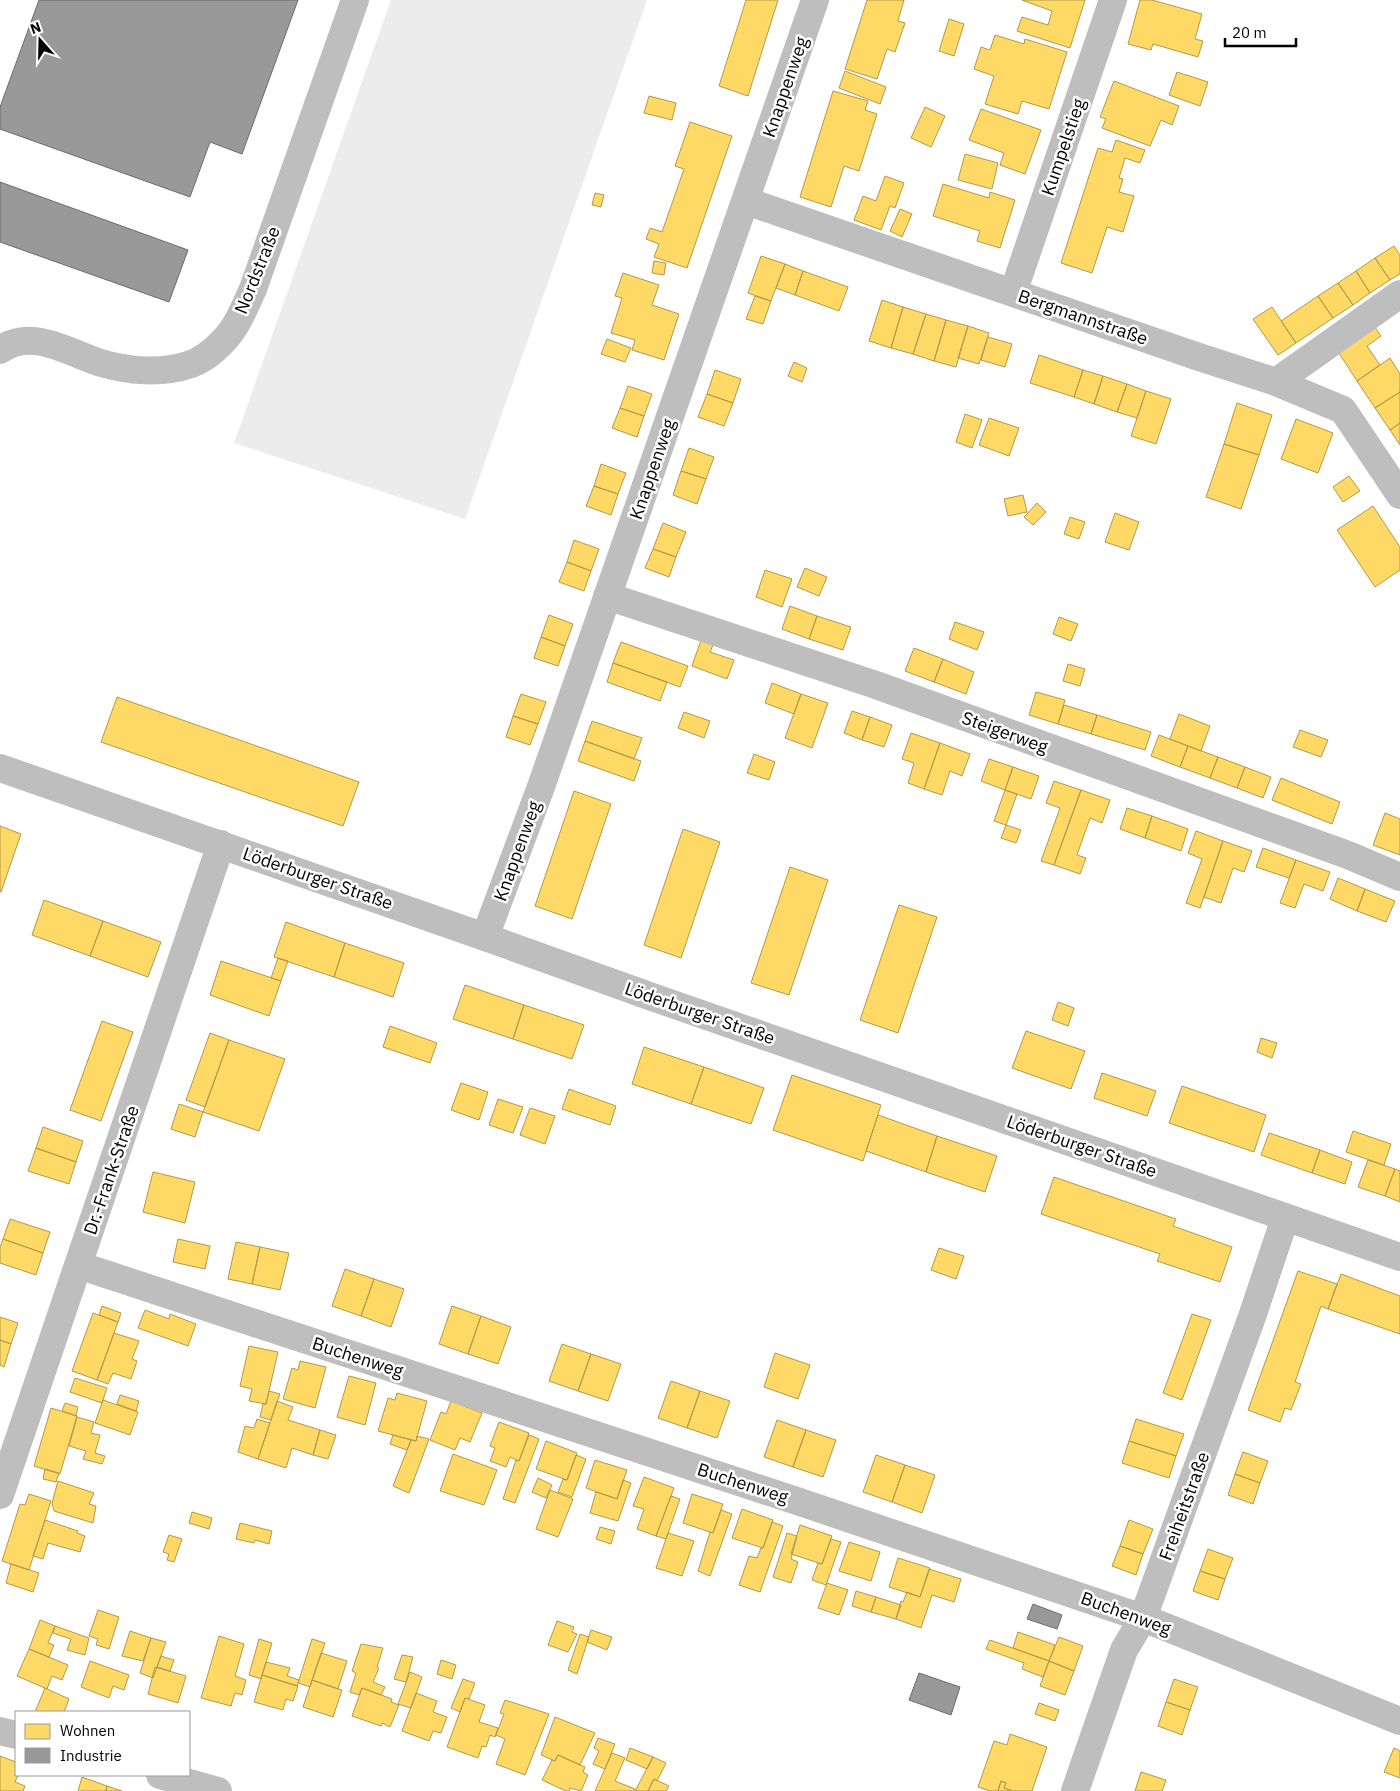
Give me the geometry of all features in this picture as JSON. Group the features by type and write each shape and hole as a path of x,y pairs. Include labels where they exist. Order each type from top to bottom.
{"street":[{"name":"Nordstraße","path":"3,342 25,340 46,343 102,363 129,369 159,370 188,365 209,354 226,338 239,318 253,289 354,0"},
{"name":"Knappenweg","path":"485,937 542,784 815,0"},
{"name":"Kumpelstieg","path":"1013,293 1113,0"},
{"name":"Bergmannstraße","path":"746,201 1276,382 1343,410 1400,495"},
{"path":"1276,382 1400,294"},
{"name":"Steigerweg","path":"607,596 885,689 1329,849 1400,877"},
{"name":"Löderburger Straße","path":"0,768 1400,1257"},
{"name":"Dr.-Frank-Straße","path":"0,1494 221,844"},
{"name":"Freiheitstraße","path":"1075,1791 1124,1650 1143,1618 1250,1324 1285,1218"},
{"name":"Buchenweg","path":"78,1265 784,1497 1143,1618 1400,1721"},
{"path":"0,1730 15,1735"},
{"path":"164,1776 218,1791"}],"shaded area":[{"path":"391,0 647,0 465,519 234,443"}],"building: Wohnen":[{"path":"746,0 778,0 748,96 719,86"},
{"path":"867,0 904,0 898,21 905,23 895,52 887,49 877,79 845,69"},
{"path":"1022,0 1085,0 1070,48 1017,31 1022,17 1048,25 1052,11"},
{"path":"1140,0 1152,0 1202,14 1195,39 1203,41 1198,57 1153,44 1151,50 1128,44"},
{"path":"949,19 964,24 954,56 939,51"},
{"path":"995,35 1024,44 1025,39 1067,52 1049,109 1022,101 1018,114 985,104 994,76 974,69 981,47 990,50"},
{"path":"845,71 886,87 880,104 839,88"},
{"path":"1177,72 1208,82 1200,106 1169,95"},
{"path":"1114,81 1179,106 1172,125 1161,120 1150,146 1102,128 1106,119 1100,117"},
{"path":"833,91 868,101 865,110 877,114 859,171 844,166 831,207 800,197"},
{"path":"649,96 676,103 672,120 644,113"},
{"path":"925,107 945,116 931,147 911,138"},
{"path":"981,109 1041,130 1025,174 1000,165 1004,153 969,140"},
{"path":"690,122 732,136 687,268 654,257 659,244 646,239 650,228 662,232 684,169 675,166"},
{"path":"1116,140 1145,150 1140,163 1125,158 1119,178 1123,179 1119,192 1134,196 1123,232 1107,227 1092,273 1061,263 1098,148 1112,152"},
{"path":"965,154 998,163 992,189 958,180"},
{"path":"885,176 904,183 895,208 890,206 881,230 854,220 863,196 876,201"},
{"path":"943,184 989,198 990,192 1015,200 1000,248 977,241 980,231 933,216"},
{"path":"595,193 604,195 601,207 592,205"},
{"path":"900,209 912,214 902,237 890,231"},
{"path":"1394,246 1400,255 1400,274 1390,280 1375,258"},
{"path":"761,256 785,264 771,301 748,293"},
{"path":"1375,258 1390,280 1370,293 1356,271"},
{"path":"654,261 666,263 664,275 652,273"},
{"path":"785,264 803,271 795,295 776,288"},
{"path":"803,271 848,287 839,311 795,295"},
{"path":"1356,271 1370,293 1353,305 1338,283"},
{"path":"623,273 659,285 652,305 679,314 664,360 632,350 635,340 611,333 622,298 615,296"},
{"path":"1338,283 1353,305 1333,318 1318,296"},
{"path":"755,296 771,301 763,324 746,319"},
{"path":"1318,296 1333,318 1296,343 1281,321"},
{"path":"882,300 903,307 891,348 869,341"},
{"path":"903,307 926,314 913,354 891,348"},
{"path":"1272,307 1296,343 1278,355 1253,319"},
{"path":"926,314 946,320 934,361 913,354"},
{"path":"946,320 968,326 956,367 934,361"},
{"path":"968,326 989,333 979,364 958,358"},
{"path":"1374,326 1381,336 1367,346 1380,365 1357,381 1337,350"},
{"path":"988,337 1012,344 1005,367 981,360"},
{"path":"607,339 631,348 625,362 601,354"},
{"path":"1039,355 1083,370 1074,397 1030,383"},
{"path":"1390,358 1400,374 1400,392 1375,408 1357,381"},
{"path":"794,362 807,368 802,382 788,376"},
{"path":"715,370 741,379 733,403 707,394"},
{"path":"1083,370 1103,376 1094,404 1074,397"},
{"path":"1103,376 1127,384 1117,412 1094,404"},
{"path":"1127,384 1146,391 1137,418 1117,412"},
{"path":"628,386 652,394 644,416 620,408"},
{"path":"1146,391 1171,399 1156,444 1131,436"},
{"path":"1400,392 1400,423 1390,430 1375,408"},
{"path":"707,394 733,403 724,426 698,417"},
{"path":"1237,403 1272,415 1259,455 1224,444"},
{"path":"620,408 644,416 637,437 612,428"},
{"path":"965,414 982,420 972,448 956,442"},
{"path":"989,418 1019,428 1009,456 979,445"},
{"path":"1296,419 1333,433 1318,473 1281,459"},
{"path":"1400,423 1400,445 1390,430"},
{"path":"1224,444 1259,455 1241,509 1206,497"},
{"path":"689,448 714,457 706,479 681,471"},
{"path":"601,464 626,473 618,494 594,486"},
{"path":"681,471 706,479 697,504 673,495"},
{"path":"1349,476 1360,491 1343,502 1333,487"},
{"path":"594,486 618,494 611,515 586,506"},
{"path":"1023,495 1027,512 1008,516 1004,499"},
{"path":"1037,503 1046,512 1033,525 1024,517"},
{"path":"1373,506 1400,547 1400,570 1375,587 1337,530"},
{"path":"1115,513 1139,522 1129,550 1105,542"},
{"path":"1070,517 1085,522 1079,539 1064,534"},
{"path":"663,523 686,532 676,557 653,549"},
{"path":"574,540 599,549 591,571 567,562"},
{"path":"653,549 676,557 669,577 645,568"},
{"path":"567,562 591,571 584,591 559,582"},
{"path":"805,568 827,577 819,596 797,587"},
{"path":"765,570 792,579 782,607 756,597"},
{"path":"790,606 817,616 809,639 782,629"},
{"path":"549,615 573,624 565,646 541,637"},
{"path":"817,616 851,627 843,650 809,639"},
{"path":"1059,617 1078,624 1071,641 1053,634"},
{"path":"955,622 984,632 977,650 949,639"},
{"path":"541,637 565,646 558,666 534,658"},
{"path":"701,640 713,645 710,652 734,660 727,679 692,666"},
{"path":"621,642 688,666 680,687 613,663"},
{"path":"914,648 943,659 934,682 905,671"},
{"path":"943,659 974,672 966,694 934,682"},
{"path":"613,663 667,682 660,701 607,682"},
{"path":"1068,664 1085,669 1080,686 1063,681"},
{"path":"772,683 801,694 794,714 765,703"},
{"path":"1036,692 1065,700 1058,724 1029,715"},
{"path":"521,694 546,702 538,724 513,716"},
{"path":"801,694 828,703 812,748 785,738"},
{"path":"117,697 359,782 343,826 101,742"},
{"path":"1064,705 1097,715 1091,734 1058,724"},
{"path":"852,711 870,717 862,740 844,733"},
{"path":"684,712 710,721 704,738 678,728"},
{"path":"1179,714 1210,726 1201,751 1170,739"},
{"path":"1097,715 1151,732 1145,750 1091,734"},
{"path":"513,716 538,724 530,745 506,737"},
{"path":"870,717 892,725 884,747 862,740"},
{"path":"592,721 642,738 634,759 585,741"},
{"path":"1300,730 1328,740 1321,757 1293,747"},
{"path":"911,733 940,743 924,789 908,783 914,763 902,759"},
{"path":"1159,735 1188,746 1180,767 1151,756"},
{"path":"585,741 641,761 634,781 578,761"},
{"path":"940,743 970,754 962,776 950,771 942,795 924,789"},
{"path":"1188,746 1218,757 1210,778 1180,767"},
{"path":"754,754 775,762 769,780 747,773"},
{"path":"1218,757 1245,767 1237,788 1210,778"},
{"path":"989,759 1013,767 1005,790 981,781"},
{"path":"1013,767 1039,776 1031,799 1005,790"},
{"path":"1245,767 1271,777 1263,798 1237,788"},
{"path":"1281,778 1340,802 1332,824 1272,800"},
{"path":"1054,781 1081,790 1054,865 1041,861 1060,808 1046,803"},
{"path":"1005,790 1017,794 1006,825 994,821"},
{"path":"1081,790 1110,800 1102,823 1090,818 1077,855 1086,858 1080,874 1054,865"},
{"path":"574,791 611,804 572,919 535,906"},
{"path":"1127,808 1152,816 1145,838 1120,829"},
{"path":"1385,813 1400,819 1400,855 1373,845"},
{"path":"1152,816 1188,829 1181,851 1145,838"},
{"path":"1006,825 1021,830 1016,843 1001,838"},
{"path":"0,826 21,834 1,892 0,892"},
{"path":"683,829 720,842 681,958 644,945"},
{"path":"1196,831 1223,841 1200,908 1186,903 1202,859 1188,853"},
{"path":"1223,841 1252,851 1244,872 1233,868 1221,903 1204,897"},
{"path":"1263,848 1296,860 1289,878 1256,867"},
{"path":"1296,860 1330,872 1323,891 1304,884 1295,908 1280,903"},
{"path":"790,867 828,880 789,995 751,983"},
{"path":"1338,878 1365,889 1357,911 1330,899"},
{"path":"1365,889 1395,901 1386,922 1357,911"},
{"path":"44,900 103,921 90,956 32,935"},
{"path":"899,905 937,917 898,1033 860,1020"},
{"path":"103,921 161,942 148,977 90,956"},
{"path":"286,922 345,943 334,977 274,957"},
{"path":"345,943 404,963 393,997 334,977"},
{"path":"278,958 288,961 281,981 271,978"},
{"path":"221,961 281,981 269,1016 210,995"},
{"path":"465,985 524,1005 513,1039 453,1019"},
{"path":"1058,1002 1074,1008 1068,1026 1052,1020"},
{"path":"524,1005 584,1025 572,1059 513,1039"},
{"path":"102,1021 133,1032 101,1121 70,1110"},
{"path":"390,1026 437,1043 430,1063 383,1047"},
{"path":"1026,1031 1085,1051 1071,1089 1012,1068"},
{"path":"210,1033 229,1040 205,1107 186,1100"},
{"path":"1261,1038 1277,1043 1272,1058 1257,1052"},
{"path":"229,1040 285,1059 259,1131 203,1112"},
{"path":"644,1047 704,1067 691,1104 632,1084"},
{"path":"704,1067 764,1088 751,1124 691,1104"},
{"path":"1102,1073 1156,1091 1147,1116 1094,1098"},
{"path":"792,1075 881,1105 863,1161 773,1130"},
{"path":"461,1083 488,1092 479,1120 451,1110"},
{"path":"1182,1086 1266,1115 1254,1152 1169,1123"},
{"path":"569,1089 616,1106 610,1125 562,1109"},
{"path":"498,1099 523,1107 513,1133 489,1125"},
{"path":"179,1104 203,1112 195,1137 171,1129"},
{"path":"530,1108 555,1116 545,1144 520,1135"},
{"path":"878,1115 937,1136 926,1172 866,1151"},
{"path":"43,1127 83,1141 76,1162 36,1148"},
{"path":"1353,1131 1391,1144 1384,1165 1346,1152"},
{"path":"1269,1133 1320,1150 1312,1173 1261,1155"},
{"path":"937,1136 997,1156 985,1192 926,1172"},
{"path":"36,1148 76,1162 69,1184 28,1171"},
{"path":"1320,1150 1352,1162 1345,1184 1312,1173"},
{"path":"1368,1160 1395,1169 1385,1196 1358,1187"},
{"path":"1395,1169 1400,1171 1400,1202 1385,1196"},
{"path":"153,1172 195,1182 185,1223 143,1212"},
{"path":"1054,1177 1176,1219 1173,1226 1232,1247 1220,1282 1157,1261 1160,1254 1041,1214"},
{"path":"10,1219 50,1232 43,1253 3,1239"},
{"path":"3,1239 43,1253 36,1275 0,1263 0,1247"},
{"path":"178,1239 210,1246 205,1269 173,1262"},
{"path":"236,1242 260,1247 252,1284 228,1279"},
{"path":"260,1247 289,1253 280,1290 252,1284"},
{"path":"939,1248 964,1256 956,1279 931,1270"},
{"path":"345,1269 374,1279 361,1316 332,1306"},
{"path":"1298,1271 1337,1284 1328,1309 1321,1306 1295,1382 1301,1384 1291,1410 1285,1408 1280,1422 1248,1410"},
{"path":"1341,1274 1400,1296 1400,1334 1328,1309"},
{"path":"374,1279 404,1289 391,1327 361,1316"},
{"path":"102,1306 121,1313 118,1322 99,1315"},
{"path":"452,1306 481,1316 468,1354 439,1344"},
{"path":"145,1310 169,1319 170,1314 196,1324 188,1346 138,1328"},
{"path":"93,1313 118,1322 97,1380 72,1371"},
{"path":"1192,1314 1211,1320 1182,1400 1163,1393"},
{"path":"481,1316 511,1327 498,1364 468,1354"},
{"path":"0,1317 18,1323 11,1344 0,1340"},
{"path":"114,1333 139,1341 132,1359 137,1361 131,1379 113,1373 108,1384 97,1380"},
{"path":"0,1340 11,1344 4,1367 0,1365"},
{"path":"562,1344 591,1354 578,1391 549,1381"},
{"path":"249,1346 278,1352 266,1404 249,1401 252,1389 240,1386"},
{"path":"775,1353 810,1365 798,1399 764,1387"},
{"path":"591,1354 621,1364 608,1401 578,1391"},
{"path":"300,1361 326,1367 315,1408 283,1399 292,1368 298,1370"},
{"path":"349,1376 376,1383 365,1425 337,1417"},
{"path":"75,1378 107,1388 102,1403 70,1392"},
{"path":"671,1381 700,1391 687,1428 658,1418"},
{"path":"269,1391 280,1394 271,1420 260,1417"},
{"path":"700,1391 730,1401 717,1438 687,1428"},
{"path":"397,1393 427,1401 416,1441 378,1431 388,1398 395,1400"},
{"path":"120,1395 139,1401 136,1411 117,1404"},
{"path":"103,1400 138,1412 130,1435 95,1423"},
{"path":"277,1401 293,1407 288,1420 320,1430 313,1455 292,1448 286,1468 258,1459"},
{"path":"451,1401 482,1413 470,1442 460,1438 455,1450 430,1440 441,1412 446,1414"},
{"path":"65,1403 78,1407 76,1416 62,1411"},
{"path":"51,1408 77,1416 60,1474 34,1466"},
{"path":"77,1417 94,1422 91,1433 100,1435 95,1453 105,1456 102,1464 83,1459 86,1451 69,1446"},
{"path":"257,1419 270,1423 258,1459 238,1452 245,1426 254,1428"},
{"path":"1136,1419 1184,1434 1176,1456 1129,1441"},
{"path":"777,1420 806,1430 793,1467 764,1457"},
{"path":"499,1422 529,1433 519,1461 510,1457 506,1467 490,1461 495,1448 490,1446"},
{"path":"320,1430 336,1435 328,1459 313,1455"},
{"path":"806,1430 836,1440 823,1477 793,1467"},
{"path":"393,1435 411,1440 407,1450 390,1444"},
{"path":"529,1435 539,1439 515,1503 503,1499 516,1460 519,1461"},
{"path":"417,1436 429,1439 409,1493 393,1486 411,1440 416,1441"},
{"path":"546,1441 577,1453 567,1480 536,1469"},
{"path":"1129,1441 1176,1456 1169,1478 1122,1463"},
{"path":"1243,1452 1268,1461 1260,1483 1235,1474"},
{"path":"453,1454 497,1470 484,1505 440,1491"},
{"path":"576,1455 586,1459 572,1497 558,1492 563,1479 567,1480"},
{"path":"876,1455 905,1465 892,1502 863,1492"},
{"path":"595,1460 627,1470 617,1499 586,1488"},
{"path":"905,1465 935,1475 922,1513 892,1502"},
{"path":"45,1469 59,1473 56,1482 43,1479"},
{"path":"1235,1474 1260,1483 1253,1504 1228,1495"},
{"path":"644,1477 674,1488 656,1536 637,1529 644,1509 633,1506"},
{"path":"538,1478 552,1485 546,1498 532,1492"},
{"path":"623,1480 631,1483 618,1521 590,1513 596,1492 617,1499"},
{"path":"58,1481 94,1493 89,1504 96,1506 93,1523 54,1511 52,1503"},
{"path":"550,1490 573,1499 558,1537 536,1529"},
{"path":"29,1494 51,1501 29,1570 2,1561 20,1504 25,1505"},
{"path":"692,1494 723,1504 713,1533 683,1523"},
{"path":"671,1496 680,1499 666,1539 656,1536"},
{"path":"742,1509 773,1520 763,1548 732,1538"},
{"path":"721,1510 732,1514 710,1576 698,1571 710,1532 713,1533"},
{"path":"192,1512 212,1518 209,1529 189,1523"},
{"path":"45,1520 78,1531 77,1533 85,1536 80,1552 48,1543 43,1559 33,1556"},
{"path":"1129,1520 1153,1529 1143,1554 1120,1546"},
{"path":"772,1522 783,1526 760,1592 739,1585 749,1556 757,1558 761,1548 763,1548"},
{"path":"240,1523 272,1531 269,1544 255,1540 254,1543 236,1539"},
{"path":"800,1525 832,1536 822,1564 791,1554"},
{"path":"600,1527 615,1531 611,1544 596,1539"},
{"path":"668,1533 694,1541 682,1576 656,1568"},
{"path":"787,1533 797,1536 791,1559 798,1562 791,1583 773,1577"},
{"path":"169,1535 182,1539 174,1562 167,1560 169,1554 163,1552"},
{"path":"831,1539 841,1542 826,1585 812,1580 818,1563 822,1564"},
{"path":"849,1542 880,1552 871,1581 839,1571"},
{"path":"1120,1546 1143,1554 1136,1575 1112,1566"},
{"path":"1208,1549 1233,1558 1225,1579 1200,1571"},
{"path":"898,1558 930,1568 920,1597 889,1587"},
{"path":"11,1564 39,1573 33,1592 6,1583"},
{"path":"929,1569 961,1579 954,1602 932,1595 921,1628 896,1619 901,1601 903,1602 907,1592 920,1597"},
{"path":"1200,1571 1225,1579 1218,1600 1193,1591"},
{"path":"827,1583 848,1590 839,1615 818,1608"},
{"path":"856,1591 876,1597 871,1612 852,1606"},
{"path":"876,1597 901,1605 896,1619 871,1612"},
{"path":"98,1610 119,1617 109,1649 96,1645 98,1639 89,1636"},
{"path":"40,1620 55,1626 48,1643 54,1645 49,1657 29,1649"},
{"path":"557,1621 574,1627 572,1632 577,1634 568,1652 548,1645"},
{"path":"55,1626 89,1638 85,1655 67,1650 71,1639 53,1633"},
{"path":"591,1630 612,1637 607,1650 587,1642"},
{"path":"130,1631 151,1638 143,1661 122,1656"},
{"path":"1018,1632 1055,1645 1049,1661 1013,1648"},
{"path":"580,1634 589,1637 577,1674 568,1670"},
{"path":"219,1636 244,1644 235,1676 246,1680 242,1695 235,1693 231,1706 201,1698"},
{"path":"1059,1637 1083,1646 1074,1671 1049,1661"},
{"path":"151,1638 166,1642 153,1678 140,1673"},
{"path":"259,1639 272,1643 261,1679 249,1675"},
{"path":"312,1639 325,1643 310,1687 298,1683"},
{"path":"990,1640 1049,1661 1043,1677 1022,1669 1024,1663 986,1649"},
{"path":"361,1644 383,1648 377,1667 379,1668 373,1682 385,1687 381,1695 362,1688 359,1695 350,1692 356,1673 352,1671"},
{"path":"29,1649 68,1665 62,1680 52,1676 47,1689 17,1676"},
{"path":"321,1653 347,1661 338,1689 312,1680"},
{"path":"402,1655 413,1657 406,1682 394,1679"},
{"path":"161,1656 174,1660 170,1671 157,1667"},
{"path":"441,1660 456,1665 452,1679 437,1674"},
{"path":"90,1661 129,1675 124,1690 113,1686 109,1698 81,1687"},
{"path":"1049,1661 1074,1671 1065,1695 1040,1686"},
{"path":"266,1662 290,1668 287,1676 299,1680 297,1686 262,1675"},
{"path":"155,1667 186,1676 178,1703 148,1694"},
{"path":"410,1672 422,1677 411,1708 398,1704"},
{"path":"262,1675 298,1686 293,1701 286,1699 283,1710 254,1702"},
{"path":"463,1679 475,1683 469,1699 465,1698 460,1712 451,1708"},
{"path":"1174,1679 1198,1687 1190,1710 1166,1702"},
{"path":"312,1680 342,1690 333,1717 303,1707"},
{"path":"45,1688 69,1699 64,1711 35,1711"},
{"path":"362,1688 392,1699 391,1702 399,1705 390,1727 382,1723 381,1726 352,1716"},
{"path":"416,1693 437,1701 433,1712 447,1717 441,1733 433,1731 429,1741 402,1731"},
{"path":"465,1698 485,1705 479,1722 498,1728 495,1737 490,1735 486,1747 482,1746 478,1758 447,1747"},
{"path":"505,1700 549,1714 525,1775 496,1764 505,1739 496,1735 504,1714 500,1713"},
{"path":"1166,1702 1190,1710 1182,1735 1158,1726"},
{"path":"1039,1703 1059,1710 1055,1721 1035,1714"},
{"path":"555,1717 595,1733 580,1765 558,1755 555,1761 541,1755"},
{"path":"1010,1734 1047,1747 1032,1791 1013,1791 1004,1788 1006,1783 1001,1781 998,1791 990,1791 978,1787 994,1741 1007,1745"},
{"path":"598,1738 615,1744 605,1769 593,1764 599,1751 594,1748"},
{"path":"630,1748 653,1757 647,1769 626,1760"},
{"path":"1394,1748 1400,1751 1400,1778 1384,1772"},
{"path":"612,1753 625,1758 615,1781 635,1789 634,1791 595,1791"},
{"path":"558,1755 585,1767 583,1772 588,1775 581,1791 570,1788 569,1791 566,1791 542,1780 552,1760 555,1761"},
{"path":"0,1756 15,1762 15,1776 18,1776 15,1782 25,1786 23,1791 0,1791"},
{"path":"653,1757 666,1763 657,1781 654,1779 648,1791 635,1791"},
{"path":"1141,1772 1166,1780 1162,1791 1135,1791"},
{"path":"82,1777 107,1786 106,1791 78,1791"},
{"path":"654,1779 669,1786 666,1791 648,1791"},
{"path":"1001,1781 1006,1783 1004,1788 1013,1791 998,1791"},
{"path":"107,1786 122,1791 106,1791"}],"building: Industrie":[{"path":"39,0 298,0 242,154 210,142 190,197 0,129 0,107"},
{"path":"0,182 188,250 169,302 0,242"},
{"path":"1033,1604 1062,1615 1057,1629 1027,1619"},
{"path":"919,1673 960,1687 951,1715 909,1700"}]}
